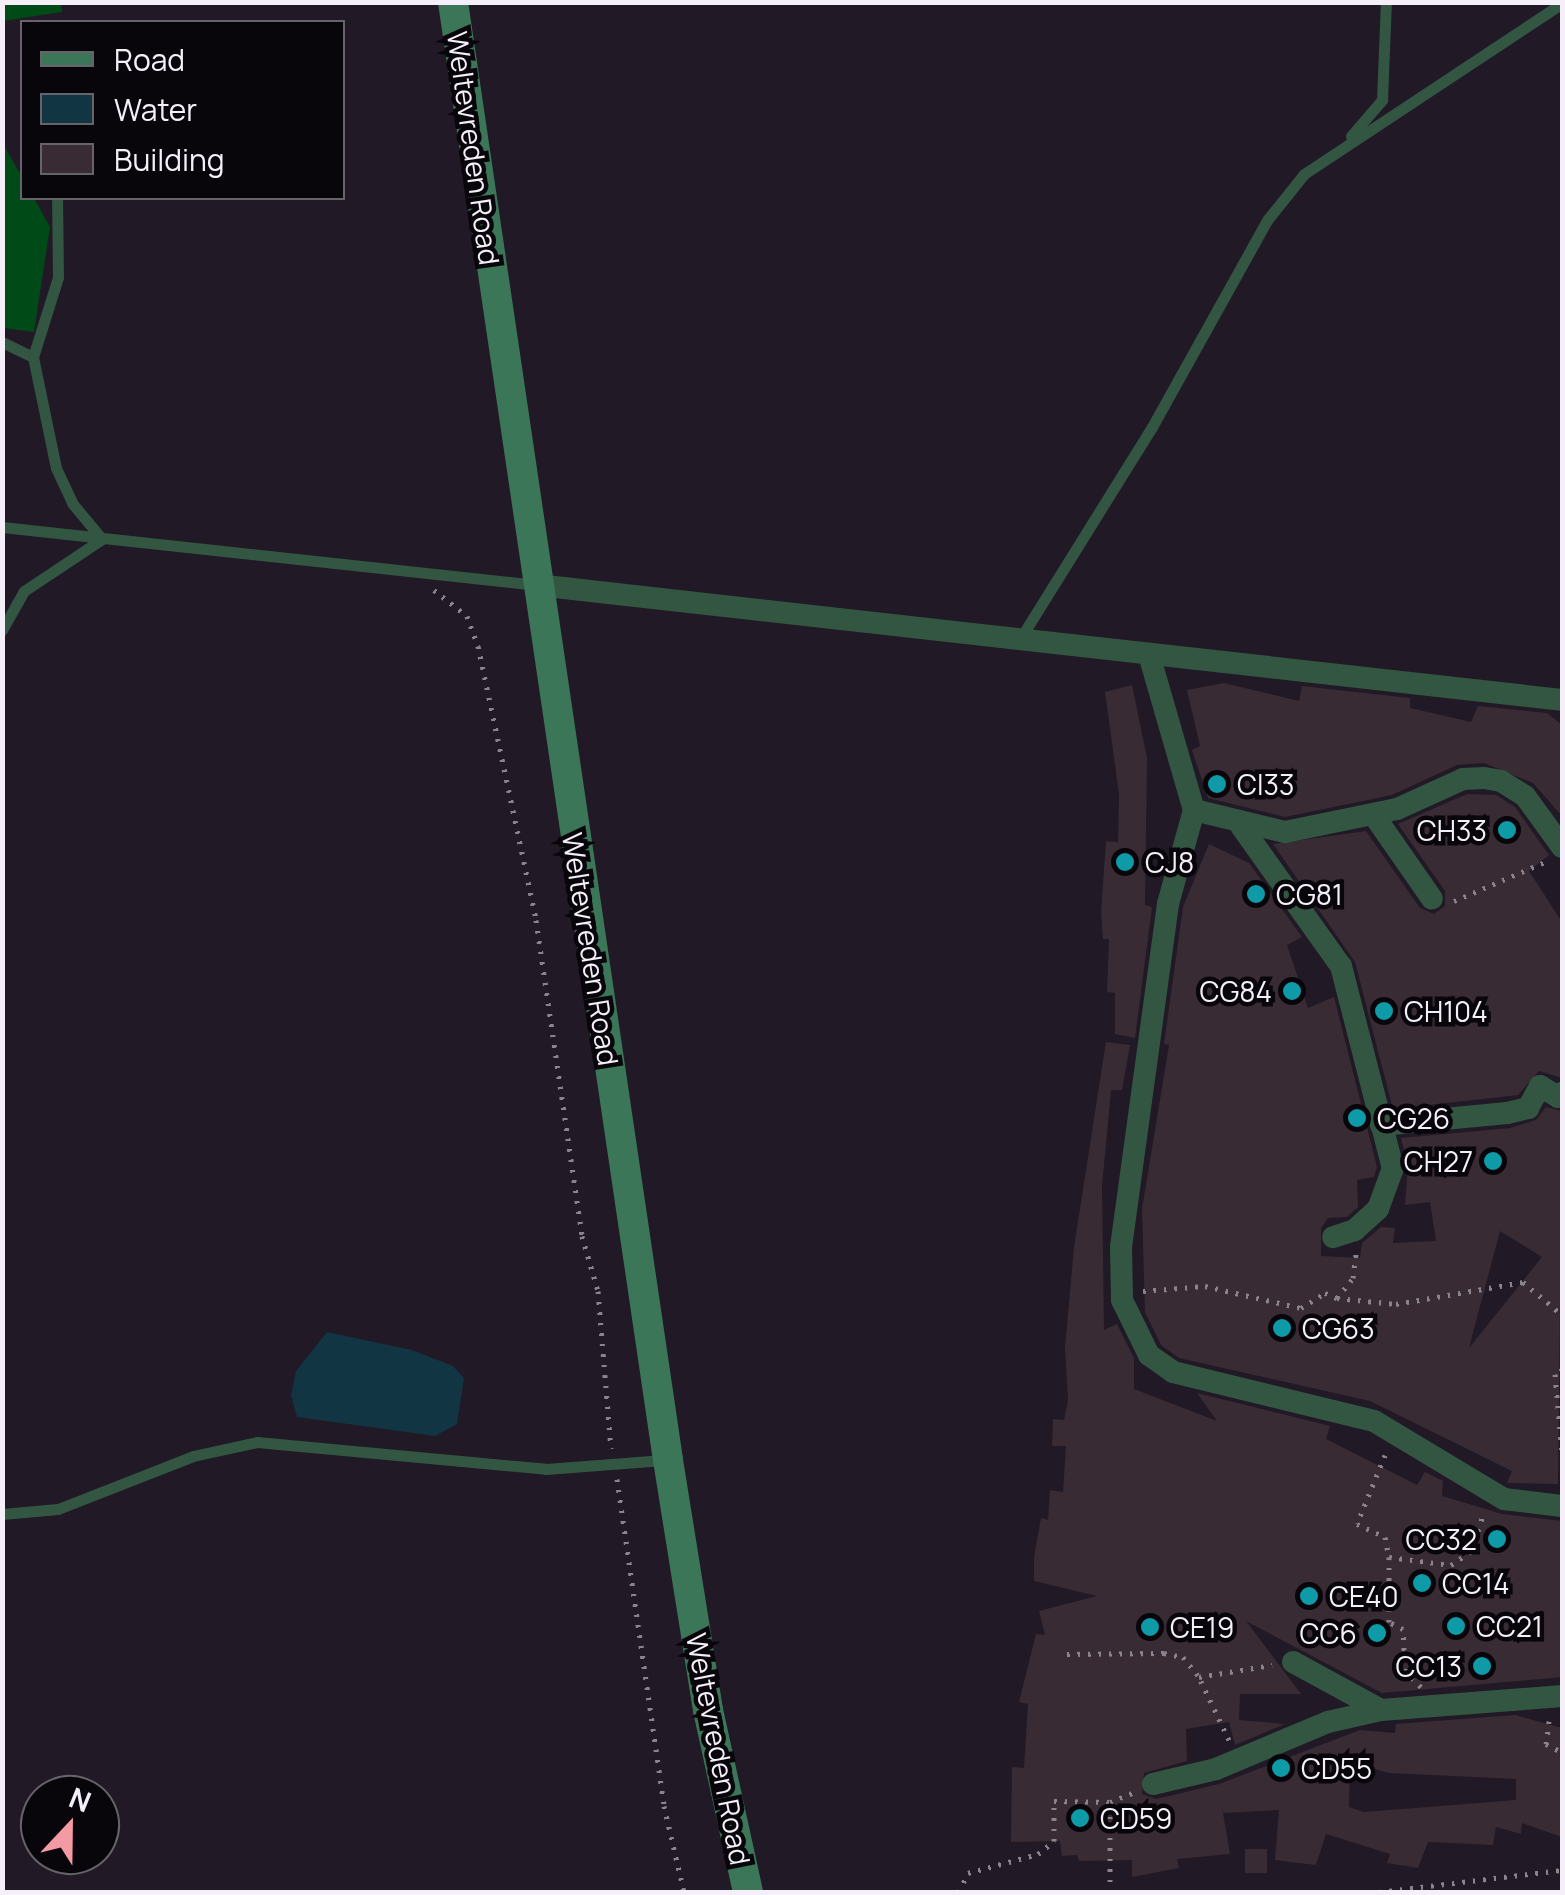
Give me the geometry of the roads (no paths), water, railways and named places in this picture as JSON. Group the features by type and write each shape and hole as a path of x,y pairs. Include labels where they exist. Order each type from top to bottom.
{"street":[{"name":"Weltevreden Road","path":"453,2 668,1460 708,1710 748,1892"},
{"path":"537,584 1150,658 1562,700"},
{"path":"1150,658 1194,810 1168,904 1120,1247 1122,1300 1148,1355 1173,1372 1374,1421 1490,1491 1543,1508 1562,1506"},
{"path":"1194,810 1241,826 1285,832 1373,814 1463,778 1501,780 1525,796 1562,847"},
{"path":"1373,814 1432,899"},
{"path":"1241,826 1341,966 1391,1181 1378,1209 1344,1234"},
{"path":"1381,1125 1528,1108 1540,1086 1558,1097 1562,1093"},
{"path":"1294,1662 1381,1710"},
{"path":"1153,1784 1241,1760 1328,1722 1381,1710 1557,1695"}],"lane":[{"path":"1018,642 1152,428 1268,219 1304,174 1344,142 1382,100 1386,2"},
{"path":"1344,142 1454,80 1562,3"},
{"path":"57,200 58,278 33,357 56,468 72,503 102,539"},
{"path":"2,342 33,357"},
{"path":"2,528 537,584"},
{"path":"2,630 24,591 102,539"},
{"path":"2,1514 58,1509 158,1468 256,1442 546,1470 668,1460"}],"water":[{"path":"327,1332 412,1350 453,1366 464,1378 457,1424 435,1436 297,1417 291,1395 296,1371"}],"place":[{"name":"CI33","path":"1217,784"},
{"name":"CH33","path":"1507,830"},
{"name":"CJ8","path":"1125,862"},
{"name":"CG81","path":"1256,894"},
{"name":"CG84","path":"1292,991"},
{"name":"CH104","path":"1384,1011"},
{"name":"CG26","path":"1357,1118"},
{"name":"CH27","path":"1493,1161"},
{"name":"CG63","path":"1282,1328"},
{"name":"CC32","path":"1497,1539"},
{"name":"CC14","path":"1422,1583"},
{"name":"CE40","path":"1309,1596"},
{"name":"CC21","path":"1456,1626"},
{"name":"CE19","path":"1150,1627"},
{"name":"CC6","path":"1377,1633"},
{"name":"CC13","path":"1482,1666"},
{"name":"CD55","path":"1281,1768"},
{"name":"CD59","path":"1080,1818"}]}
